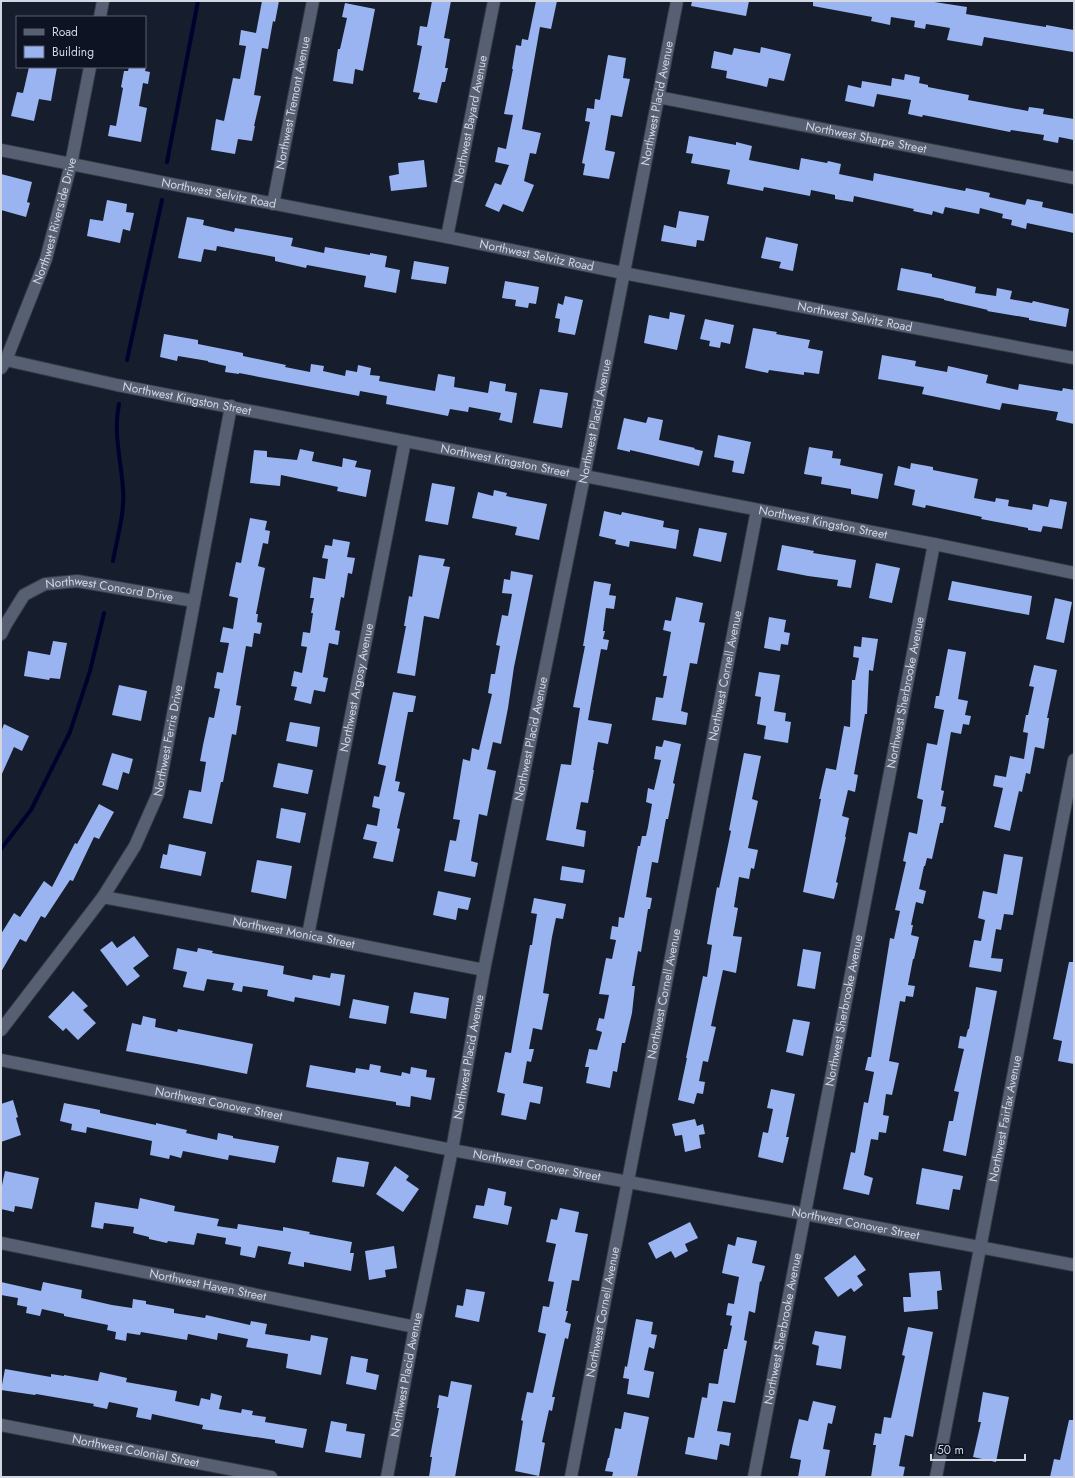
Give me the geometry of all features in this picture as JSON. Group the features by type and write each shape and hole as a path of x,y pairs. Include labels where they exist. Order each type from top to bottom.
{"street":[{"path":"100,16 103,1"},
{"name":"Northwest Tremont Avenue","path":"273,204 313,1"},
{"name":"Northwest Bayard Avenue","path":"447,237 494,1"},
{"name":"Northwest Placid Avenue","path":"387,1477 415,1327 452,1150 484,970 584,477 677,1"},
{"name":"Northwest Riverside Drive","path":"4,364 46,259 71,164 90,68"},
{"name":"Northwest Sharpe Street","path":"658,97 1074,178"},
{"name":"Northwest Selvitz Road","path":"1,150 623,273 1074,358"},
{"name":"Northwest Kingston Street","path":"4,364 231,406 584,477 934,544 1074,573"},
{"name":"Northwest Ferris Drive","path":"1,1030 104,897 135,846 158,794 231,406"},
{"name":"Northwest Argosy Avenue","path":"308,935 404,441"},
{"name":"Northwest Cornell Avenue","path":"571,1477 629,1182 757,510"},
{"name":"Northwest Sherbrooke Avenue","path":"754,1477 934,544"},
{"name":"Northwest Concord Drive","path":"1,634 24,595 45,584 77,581 194,601"},
{"name":"Northwest Fairfax Avenue","path":"936,1477 1074,760"},
{"name":"Northwest Monica Street","path":"104,897 484,970"},
{"name":"Northwest Conover Street","path":"1,1060 452,1150 805,1214 1074,1265"},
{"name":"Northwest Haven Street","path":"1,1243 415,1327"},
{"name":"Northwest Colonial Street","path":"1,1425 271,1477"}],"building":[{"path":"262,1 279,1 275,22 273,21 268,49 262,48 254,95 261,96 252,141 238,139 235,154 211,150 216,119 224,121 233,78 240,79 246,46 239,45 241,30 256,33"},
{"path":"432,1 451,1 444,38 450,39 445,68 448,68 445,82 442,82 437,103 418,99 420,93 413,92 422,46 417,45 420,26 427,27"},
{"path":"536,1 557,1 551,29 540,27 522,129 541,133 536,154 530,153 524,181 534,185 523,212 503,204 499,212 485,206 495,183 501,185 509,165 495,162 498,147 506,149 513,115 504,114 516,45 521,46 522,39 528,40"},
{"path":"692,1 749,1 746,16 691,6"},
{"path":"813,1 928,1 967,7 966,14 1074,30 1073,52 984,37 982,46 947,40 950,28 926,24 925,29 914,27 915,21 891,17 890,25 871,21 872,17 813,6"},
{"path":"345,3 375,9 363,71 355,69 353,84 333,81 338,49 340,49 347,18 342,17"},
{"path":"761,47 791,54 784,81 769,78 767,87 726,78 727,71 711,68 714,51 732,55 734,48 760,53"},
{"path":"608,55 626,58 623,78 630,79 622,117 611,115 605,150 615,152 609,179 583,175 585,164 582,163 590,122 585,121 587,108 594,109 595,99 600,100"},
{"path":"29,68 57,68 51,101 39,99 34,121 11,116 17,92 23,93"},
{"path":"129,68 146,68 145,71 150,72 148,84 143,83 139,106 147,108 141,142 108,136 110,125 116,126 123,88 121,87 124,71 128,71"},
{"path":"905,74 920,77 919,83 928,85 928,87 969,95 968,100 1028,111 1029,107 1044,109 1043,114 1074,119 1074,140 1059,137 1058,143 1043,140 1044,135 1011,130 1010,132 923,115 922,117 908,114 911,100 877,94 874,107 845,101 848,85 861,88 862,81 891,86 892,78 904,80"},
{"path":"689,136 736,145 736,142 752,146 749,160 799,170 801,158 827,163 828,161 841,164 839,174 873,181 874,173 965,191 966,188 990,193 989,197 1025,205 1027,199 1043,202 1042,207 1074,214 1074,233 1027,223 1026,229 1011,225 1012,220 1002,218 1003,214 980,208 979,214 945,207 943,214 933,211 932,215 913,211 914,209 854,196 853,202 835,199 835,195 811,190 810,196 764,187 763,191 727,184 730,170 691,163 693,154 686,153"},
{"path":"424,160 427,187 391,191 389,176 399,174 398,163"},
{"path":"1,174 32,182 27,202 30,203 26,217 1,210"},
{"path":"107,200 127,204 126,212 134,213 130,231 123,229 120,243 87,236 90,219 103,221"},
{"path":"679,211 709,216 704,241 697,240 696,247 661,241 664,225 676,228"},
{"path":"187,217 204,220 203,225 234,232 235,228 293,238 291,246 324,253 325,247 370,255 370,253 387,256 385,267 400,270 396,293 364,287 366,276 307,265 306,268 275,261 275,257 217,246 216,251 204,249 201,262 178,258"},
{"path":"766,237 798,244 793,271 779,268 781,262 761,258"},
{"path":"414,261 449,267 446,284 411,279"},
{"path":"901,268 932,274 932,277 976,287 975,293 996,296 997,288 1012,291 1010,299 1032,303 1033,301 1069,309 1066,327 1029,320 1029,318 987,311 988,310 944,299 897,290"},
{"path":"505,281 539,287 536,304 529,303 528,308 515,306 516,300 502,298"},
{"path":"565,296 583,300 575,335 558,332 560,319 555,318 558,303 563,305"},
{"path":"670,312 685,315 677,350 644,343 649,315 669,319"},
{"path":"705,319 734,325 730,344 721,342 720,348 709,346 710,341 700,339"},
{"path":"753,328 810,340 808,348 823,351 819,374 804,372 804,375 769,370 768,373 745,368"},
{"path":"164,334 198,340 198,344 243,353 243,356 286,365 285,367 310,372 311,364 324,366 323,371 345,376 346,370 357,372 358,365 371,368 370,375 380,376 379,381 435,391 438,374 455,377 454,387 488,393 490,381 506,384 505,391 517,393 512,423 499,420 501,413 469,407 468,412 450,409 448,416 386,404 387,396 360,391 359,396 239,373 225,372 226,366 208,361 178,356 177,361 160,357"},
{"path":"882,355 916,361 915,366 947,372 948,366 988,375 986,383 1018,390 1019,384 1062,391 1063,388 1074,390 1074,424 1056,420 1058,412 1002,403 1000,410 922,394 924,387 878,379"},
{"path":"540,389 568,393 562,428 533,423"},
{"path":"648,417 663,420 659,440 703,451 699,466 630,450 630,452 617,449 624,418 646,423"},
{"path":"718,435 751,442 744,474 732,472 734,461 714,457"},
{"path":"809,447 833,451 832,458 841,459 840,465 883,474 878,499 851,494 851,489 821,484 822,477 804,474"},
{"path":"300,449 314,452 312,461 342,467 343,458 357,461 355,467 371,470 366,497 337,491 338,487 281,475 280,486 250,483 254,450 267,451 267,457 297,460"},
{"path":"911,463 933,467 933,470 978,479 974,498 995,502 996,498 1009,500 1008,506 1032,510 1033,504 1048,507 1050,499 1067,502 1062,529 1043,526 1041,532 1028,530 1028,528 981,519 982,517 926,505 925,508 912,505 915,490 894,485 898,466 910,469"},
{"path":"432,483 455,487 448,525 425,521"},
{"path":"494,490 507,493 506,496 547,504 539,540 515,535 517,527 472,518 478,492 493,496"},
{"path":"604,511 621,515 622,512 664,521 663,527 679,530 676,549 630,541 629,547 615,544 616,540 599,536"},
{"path":"250,518 267,521 265,530 270,531 268,544 263,543 258,566 265,568 256,614 258,614 257,622 262,623 260,634 254,633 252,647 246,646 236,705 241,706 236,735 232,734 223,782 221,782 212,824 183,818 189,790 201,792 206,762 200,761 203,745 209,717 214,718 220,689 214,688 217,672 223,673 229,643 220,642 223,627 233,629 238,598 229,596 236,562 241,563"},
{"path":"699,528 727,533 721,562 693,556"},
{"path":"333,539 350,542 347,557 355,558 352,574 348,573 344,598 341,597 335,630 340,631 338,645 329,643 323,677 328,678 325,692 314,690 311,704 294,700 297,687 291,686 294,671 302,673 307,647 301,646 303,632 310,633 313,613 311,613 314,598 310,598 313,577 325,579 328,559 322,558 325,545 332,546"},
{"path":"782,545 814,551 813,553 856,560 851,588 837,586 838,580 777,570"},
{"path":"419,555 445,559 443,566 450,567 439,619 424,616 415,676 397,673 406,626 404,626 409,596 412,597"},
{"path":"876,563 900,568 892,603 869,598"},
{"path":"511,571 533,575 514,667 501,744 493,742 487,769 496,771 487,816 479,814 471,861 478,863 475,877 444,871 450,840 456,841 460,820 453,819 463,759 470,761 472,748 479,750 492,694 488,693 491,674 495,674 500,646 496,645 502,615 508,616 512,594 502,593 504,579 510,580"},
{"path":"594,581 611,584 609,595 616,596 614,609 606,608 603,631 605,631 603,639 609,640 607,650 601,649 588,720 612,724 608,744 598,742 588,803 581,802 576,829 586,831 584,847 546,840 561,764 571,765 580,708 573,707 585,646 583,646"},
{"path":"952,581 1032,596 1029,615 948,600"},
{"path":"676,597 703,603 699,622 705,623 697,664 690,663 681,711 688,713 686,725 652,720 656,697 663,698 667,676 663,676 671,632 663,630 665,620 671,621"},
{"path":"1055,598 1072,602 1064,643 1046,639"},
{"path":"769,617 786,620 784,632 790,633 788,645 781,644 780,651 764,648"},
{"path":"862,637 878,639 873,671 869,670 867,714 865,714 854,774 858,775 855,792 848,790 842,816 849,818 834,899 803,892 821,799 819,799 826,768 836,770 844,726 850,727 852,680 855,680 859,658 853,657 854,646 861,647"},
{"path":"53,641 67,643 60,679 50,678 49,680 24,676 28,651 50,655"},
{"path":"948,649 966,652 958,699 968,701 965,715 971,716 969,725 963,724 961,734 951,732 941,790 944,791 941,806 946,807 943,823 940,823 932,859 927,858 924,866 919,889 926,891 923,904 916,902 911,925 913,925 911,935 919,937 908,985 915,986 913,997 906,996 905,1002 900,1001 889,1061 899,1063 892,1095 886,1094 883,1115 889,1116 886,1133 879,1132 878,1140 871,1139 864,1175 873,1178 869,1195 843,1189 851,1152 855,1153 864,1102 868,1103 874,1072 865,1070 868,1057 871,1057 890,938 894,939 900,911 895,910 906,862 903,861 909,832 917,834 923,800 917,798 927,743 937,745 944,710 934,708 936,696 939,696"},
{"path":"1034,665 1057,670 1047,718 1049,718 1044,749 1035,747 1030,774 1026,773 1022,792 1019,791 1010,831 994,827 1003,788 993,786 995,775 1006,777 1010,756 1024,759 1028,733 1023,732 1034,687 1029,686"},
{"path":"759,672 780,675 774,711 786,713 785,721 791,722 788,743 764,739 766,726 757,724 761,697 755,696"},
{"path":"119,685 147,691 141,721 112,715"},
{"path":"393,692 416,696 413,712 408,712 395,781 400,782 398,791 405,793 397,828 400,829 393,862 373,858 377,842 363,839 367,824 377,826 380,809 372,807 374,796 379,797 386,766 378,764"},
{"path":"290,722 320,727 317,747 286,741"},
{"path":"4,724 29,736 22,751 14,747 1,776 1,732"},
{"path":"664,740 681,744 673,783 675,784 668,819 666,819 658,863 652,862 646,897 652,898 650,909 648,909 641,952 638,951 632,986 635,986 632,1013 625,1043 622,1043 617,1072 613,1071 610,1088 586,1083 589,1067 585,1067 589,1049 597,1050 602,1032 596,1030 599,1018 604,1019 609,995 599,994 606,958 612,959 616,940 610,939 612,926 618,927 619,917 624,918 638,846 640,846 642,836 646,836 648,827 652,804 646,802 648,788 654,790 661,760 654,759 656,746 662,747"},
{"path":"112,753 133,759 129,774 123,772 118,790 102,785"},
{"path":"744,753 761,756 752,799 758,801 748,848 758,850 754,869 751,868 749,879 739,877 734,907 738,908 733,936 742,937 736,973 723,970 711,1026 716,1027 708,1062 703,1061 699,1081 705,1082 703,1094 697,1093 694,1104 678,1100 703,976 707,977 712,945 707,944 717,887 719,888 731,831 729,830"},
{"path":"278,763 313,770 308,794 273,787"},
{"path":"99,804 114,812 99,839 94,837 73,881 70,880 45,918 41,916 26,942 20,939 1,972 1,934 14,913 20,917 44,881 52,887 75,843 77,844"},
{"path":"281,808 306,813 300,843 276,838"},
{"path":"169,844 206,852 201,876 160,868 163,854 167,855"},
{"path":"1004,854 1023,857 1013,915 1004,914 1001,930 996,929 991,958 1003,959 1001,972 969,967 974,940 981,941 985,920 978,918 983,891 997,894"},
{"path":"257,860 292,866 286,899 251,892"},
{"path":"562,866 585,870 583,883 560,880"},
{"path":"438,891 471,898 468,910 458,908 456,920 433,915"},
{"path":"534,898 566,904 563,919 556,918 543,993 549,994 542,1030 533,1028 529,1049 534,1049 531,1062 527,1061 523,1083 543,1087 540,1104 530,1102 526,1120 501,1115 505,1094 497,1092 505,1052 511,1053 530,945 532,945 537,914 531,913"},
{"path":"134,936 149,956 133,968 140,976 127,986 100,950 112,941 117,948"},
{"path":"177,948 197,952 198,948 213,951 212,953 284,966 283,974 312,980 313,975 330,978 331,973 345,975 340,1006 295,997 294,1002 267,996 268,990 243,986 242,992 232,990 234,983 207,979 204,991 183,987 187,972 173,969"},
{"path":"803,949 821,952 815,989 797,986"},
{"path":"1069,962 1074,962 1074,1064 1058,1061 1062,1041 1053,1039"},
{"path":"976,987 997,991 966,1156 943,1151 949,1121 953,1121 959,1092 954,1091 964,1049 958,1048 960,1036 966,1037 969,1029"},
{"path":"73,991 88,1006 83,1010 96,1023 78,1040 66,1028 63,1031 48,1017"},
{"path":"414,992 449,998 446,1019 410,1013"},
{"path":"353,999 389,1006 386,1024 349,1018"},
{"path":"143,1016 156,1019 155,1027 177,1032 178,1029 253,1044 247,1074 126,1051 132,1023 141,1025"},
{"path":"793,1019 810,1022 803,1056 786,1052"},
{"path":"370,1064 381,1066 380,1072 401,1076 402,1072 410,1074 411,1067 427,1070 426,1077 435,1078 431,1100 411,1096 410,1107 396,1105 396,1102 306,1087 310,1065 355,1073 356,1068 369,1070"},
{"path":"771,1089 795,1094 786,1137 789,1137 783,1163 758,1157 763,1132 768,1133 773,1109 767,1108"},
{"path":"13,1100 21,1135 1,1142 1,1104"},
{"path":"64,1103 100,1110 100,1113 187,1130 186,1133 217,1140 218,1133 233,1136 233,1138 279,1146 275,1163 229,1155 228,1160 183,1151 181,1158 170,1155 169,1159 150,1155 152,1141 87,1127 86,1133 71,1130 72,1124 60,1121"},
{"path":"695,1119 697,1126 703,1124 705,1134 699,1135 701,1148 685,1152 682,1135 675,1136 672,1124"},
{"path":"337,1157 369,1162 364,1187 332,1182"},
{"path":"395,1166 409,1176 406,1180 419,1189 403,1212 376,1194"},
{"path":"922,1168 963,1176 960,1190 953,1189 949,1210 916,1204"},
{"path":"5,1171 39,1178 32,1209 15,1206 14,1212 1,1209 1,1190"},
{"path":"488,1188 506,1192 504,1205 512,1207 508,1225 473,1218 476,1205 484,1206"},
{"path":"140,1198 175,1206 174,1211 219,1219 217,1226 237,1229 238,1224 283,1231 283,1227 310,1232 309,1234 352,1242 350,1253 354,1253 351,1271 304,1262 304,1267 288,1264 291,1252 258,1246 255,1258 240,1255 241,1247 225,1244 226,1238 197,1233 194,1245 168,1241 167,1243 149,1239 149,1237 133,1233 134,1227 104,1223 103,1229 91,1227 95,1202 138,1209"},
{"path":"560,1208 579,1212 575,1232 588,1234 579,1281 572,1280 565,1322 571,1324 568,1339 565,1338 552,1397 555,1397 552,1411 549,1410 542,1442 545,1443 539,1476 515,1471 523,1421 521,1420 527,1392 533,1393 546,1334 538,1332 543,1306 549,1307 554,1282 548,1281 556,1244 546,1242 551,1219 557,1220"},
{"path":"690,1222 698,1238 685,1244 688,1251 675,1258 671,1251 656,1259 648,1243"},
{"path":"737,1237 757,1241 752,1263 765,1266 761,1282 760,1281 755,1313 749,1311 744,1340 747,1341 735,1403 723,1401 717,1431 731,1433 729,1446 720,1444 717,1460 685,1454 688,1437 694,1438 702,1397 707,1398 709,1383 718,1384 724,1349 727,1349 732,1326 730,1325 732,1316 726,1315 728,1303 734,1304 739,1277 722,1273 728,1244 735,1246"},
{"path":"394,1246 397,1268 385,1270 386,1277 369,1280 365,1251"},
{"path":"855,1255 866,1270 857,1276 863,1285 854,1292 851,1288 838,1297 824,1278"},
{"path":"940,1271 942,1290 937,1291 938,1309 904,1312 903,1297 911,1297 909,1273"},
{"path":"1,1282 41,1291 43,1282 82,1290 81,1298 112,1305 132,1308 133,1299 146,1301 146,1304 174,1309 174,1313 205,1318 206,1315 250,1325 251,1321 267,1324 265,1334 310,1341 311,1335 328,1338 321,1375 286,1368 288,1354 246,1347 248,1339 218,1333 217,1340 188,1334 187,1340 141,1332 140,1335 127,1333 126,1341 115,1339 116,1332 107,1330 108,1325 64,1316 64,1314 42,1309 40,1316 26,1313 27,1307 17,1305 18,1298 1,1295"},
{"path":"466,1289 485,1292 479,1322 455,1317 457,1305 463,1306"},
{"path":"636,1319 653,1322 651,1334 657,1335 654,1349 649,1347 644,1370 654,1372 649,1398 627,1394 629,1379 623,1378 625,1366 627,1367"},
{"path":"908,1327 933,1332 913,1437 905,1435 899,1466 905,1467 903,1477 871,1477 876,1445 873,1445 875,1433 881,1434 884,1417 891,1418 905,1356 902,1355"},
{"path":"815,1331 846,1336 841,1369 816,1365 819,1346 812,1344"},
{"path":"351,1356 368,1359 366,1372 379,1375 376,1390 346,1384"},
{"path":"5,1369 51,1377 51,1374 64,1375 98,1381 100,1372 127,1378 126,1382 177,1391 175,1401 199,1406 201,1398 210,1400 211,1393 222,1396 219,1409 241,1413 242,1409 253,1411 252,1415 266,1417 265,1422 307,1429 303,1448 275,1443 275,1440 202,1429 203,1425 152,1414 151,1420 136,1417 138,1408 109,1402 107,1409 93,1406 94,1404 36,1394 1,1390"},
{"path":"451,1381 472,1385 455,1477 429,1477 432,1457 430,1457 439,1408 437,1408 439,1395 448,1397"},
{"path":"983,1392 1009,1397 996,1462 973,1457 981,1422 978,1422"},
{"path":"813,1401 836,1406 832,1424 828,1423 823,1449 830,1450 825,1477 798,1477 801,1460 790,1458 799,1419 808,1421"},
{"path":"624,1412 649,1417 637,1477 612,1477 613,1472 605,1471 615,1428 621,1429"},
{"path":"1069,1420 1074,1420 1074,1477 1050,1477 1054,1459 1060,1460"},
{"path":"331,1421 347,1424 346,1431 365,1434 361,1458 325,1452"}],"waterway":[{"path":"167,162 198,1"},
{"path":"127,360 162,200"},
{"path":"113,561 123,507 122,478 117,436 117,415 119,404"},
{"path":"1,849 31,810 70,732 90,671 104,613"}]}
